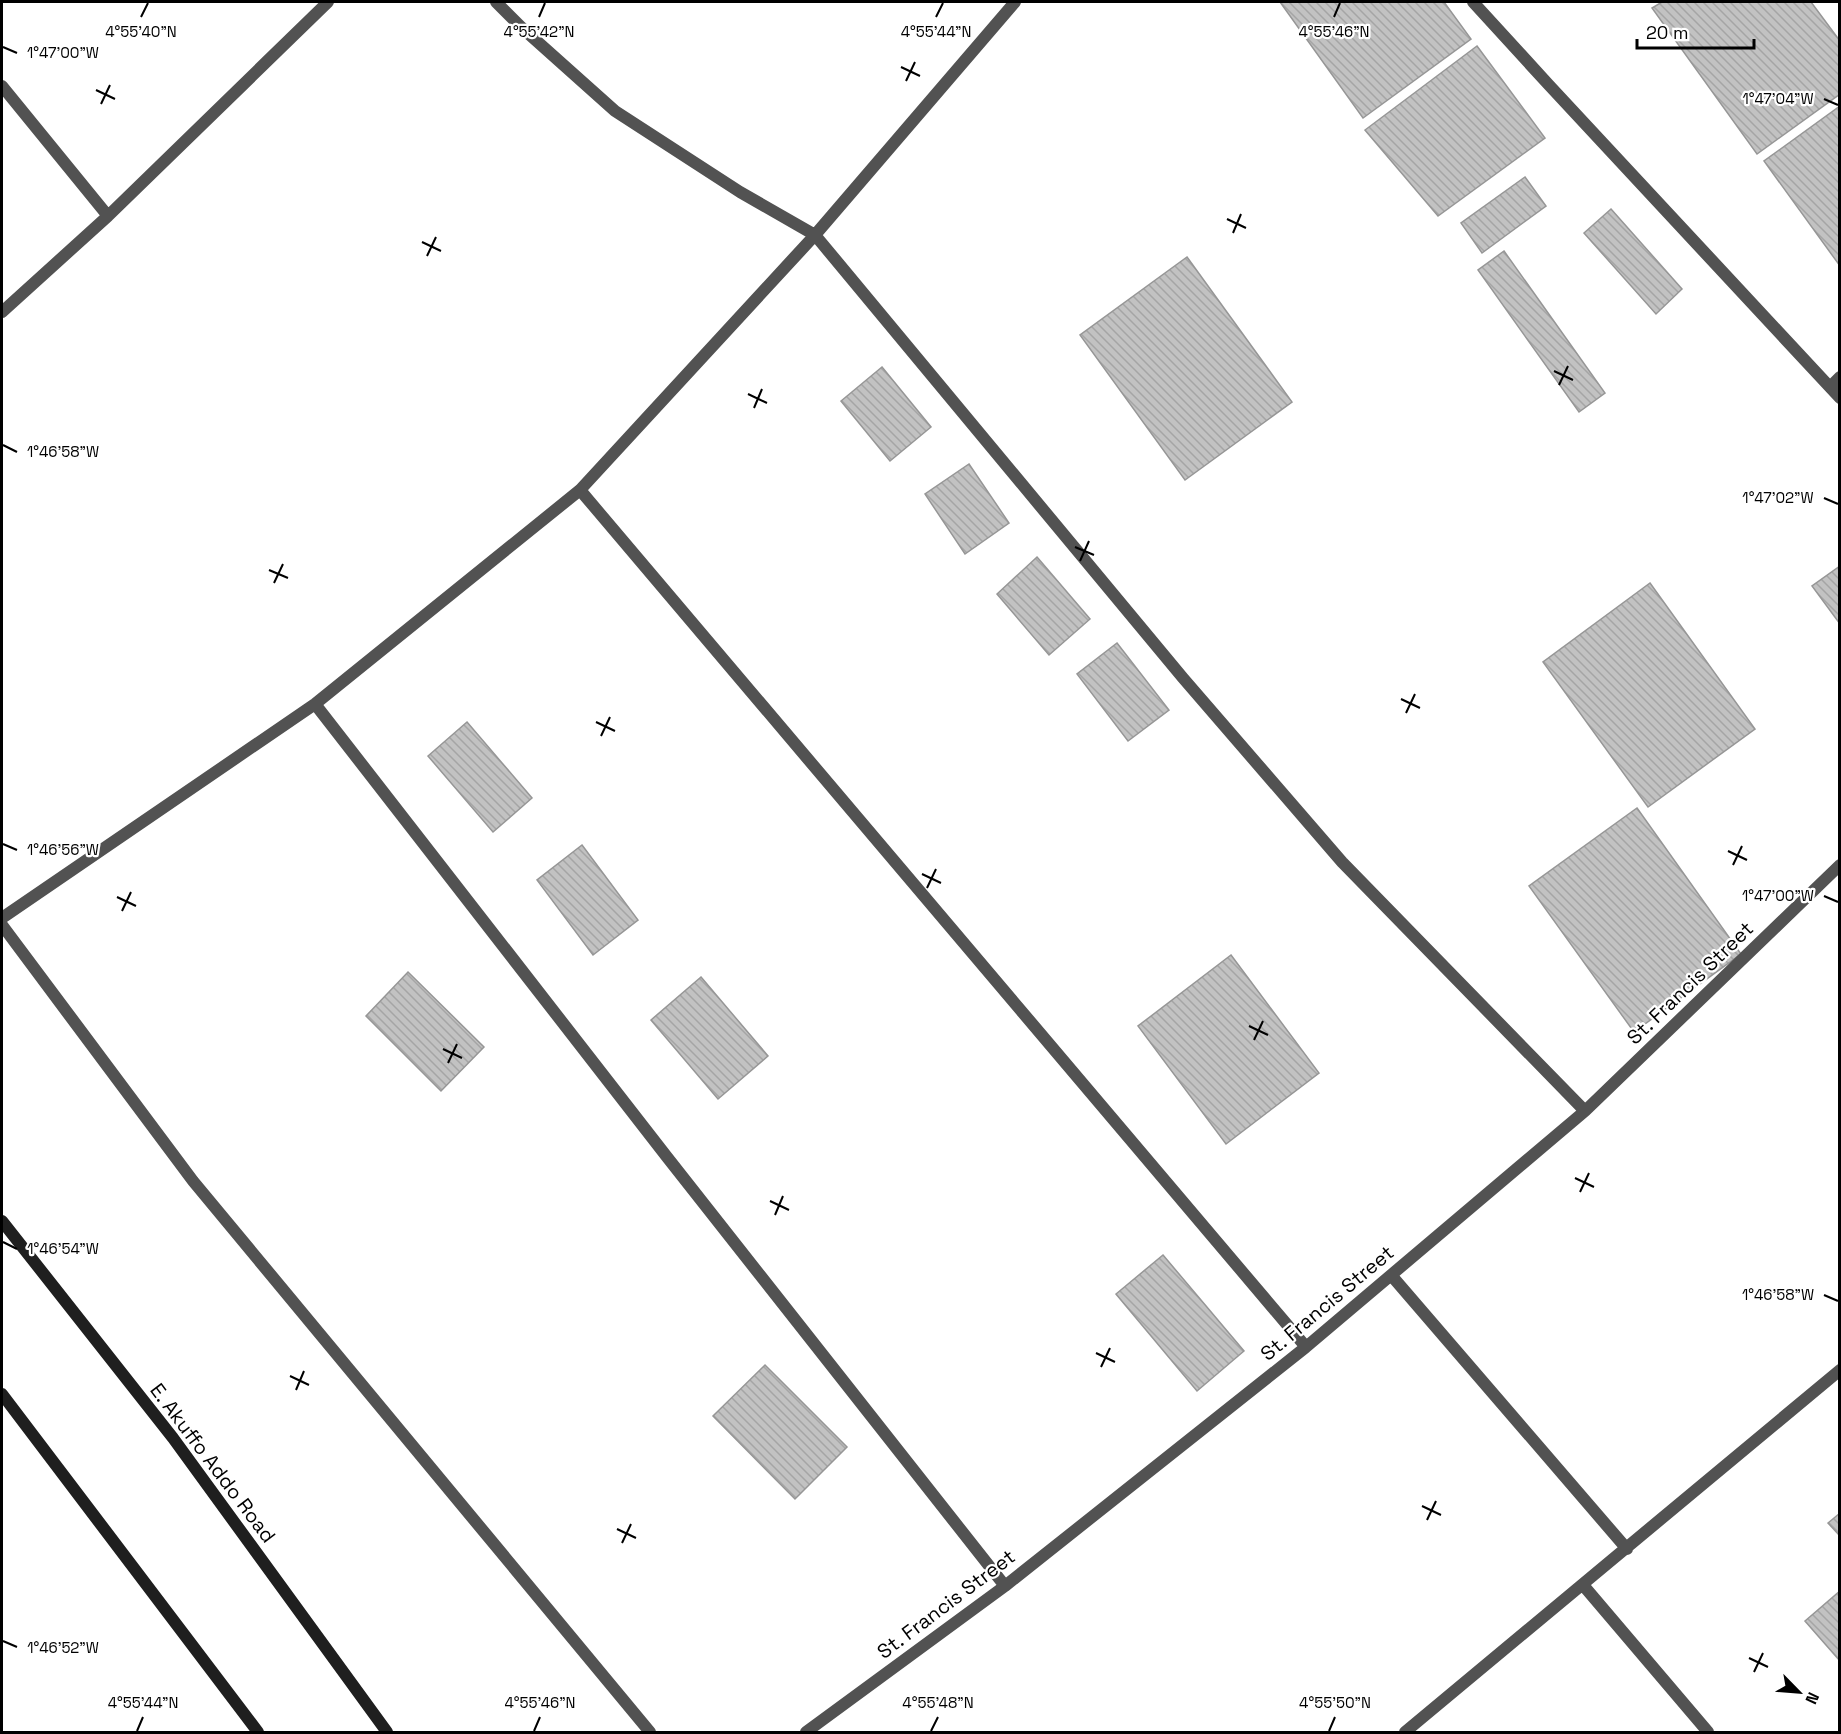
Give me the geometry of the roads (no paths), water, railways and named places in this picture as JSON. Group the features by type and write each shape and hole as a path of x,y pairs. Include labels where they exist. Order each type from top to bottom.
{"main road":[{"name":"E. Akuffo Addo Road","path":"2,1221 172,1438 387,1732"},
{"path":"2,1395 258,1732"}],"street":[{"path":"2,312 108,216 328,2"},
{"path":"496,2 615,111 740,192 814,235 1183,678 1342,862 1585,1111"},
{"path":"2,918 315,704 580,490 814,235 1016,2"},
{"path":"1473,2 1839,398"},
{"path":"2,86 108,216"},
{"path":"1830,387 1839,377"},
{"path":"580,490 1306,1347"},
{"path":"315,704 667,1157 1005,1586"},
{"name":"St. Francis Street","path":"806,1732 1005,1586 1306,1347 1585,1111 1839,865"},
{"path":"2,925 193,1181 650,1732"},
{"path":"1391,1275 1627,1549"},
{"path":"1405,1732 1839,1370"},
{"path":"1583,1585 1708,1732"}]}
